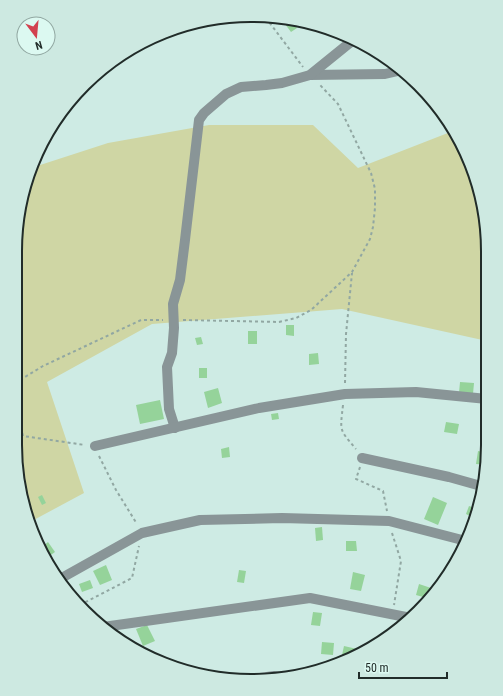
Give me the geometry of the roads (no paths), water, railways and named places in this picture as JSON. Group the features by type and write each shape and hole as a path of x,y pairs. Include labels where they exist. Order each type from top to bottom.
{"street":[{"path":"310,75 349,44"},
{"path":"175,428 169,409 166,372 172,353 174,328 173,304 180,280 199,120 204,112 226,94 241,87 282,83 310,75 385,74 394,72"},
{"path":"95,446 259,408 345,394 416,392 481,398"},
{"path":"362,458 449,477 477,485"},
{"path":"64,577 142,533 200,520 282,518 389,521 460,540"},
{"path":"111,626 310,598 404,616"}]}
